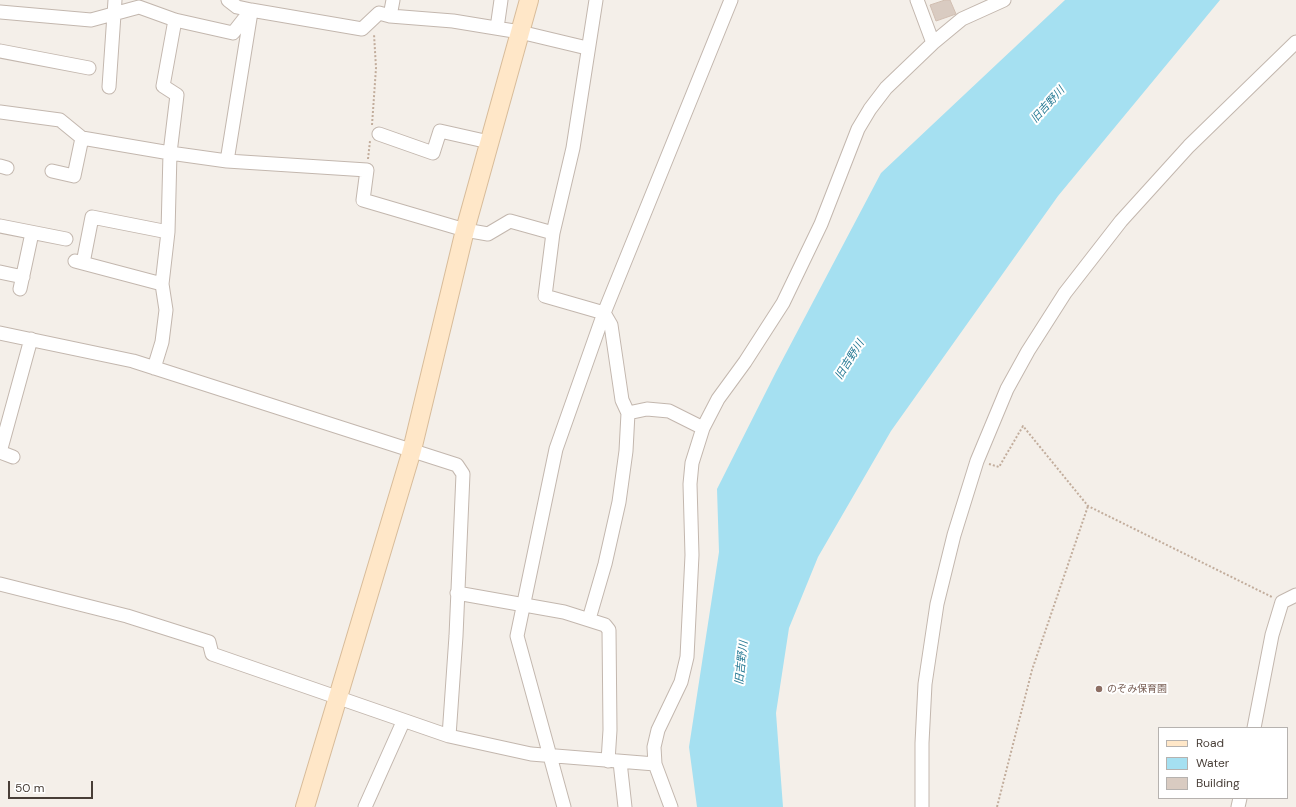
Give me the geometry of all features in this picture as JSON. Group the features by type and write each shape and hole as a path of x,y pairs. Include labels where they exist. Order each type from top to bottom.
{"street":[{"path":"228,0 237,7 248,5 362,29 379,13 390,16 452,21 497,28 587,48"},
{"path":"390,16 393,0"},
{"path":"497,28 501,0"},
{"path":"305,807 412,450 465,230 528,0"},
{"path":"589,619 605,564 619,502 626,450 628,413 622,400 611,325 604,313 545,296 553,232 572,148 587,48 596,0"},
{"path":"564,807 517,636 525,605 556,449 604,313 731,0"},
{"path":"917,0 933,43"},
{"path":"671,807 655,764 654,747 658,730 681,682 687,657 692,555 690,484 692,463 703,428 718,399 745,362 783,303 820,224 862,123 886,88 933,43 962,20 1004,0"},
{"path":"0,12 91,20 115,7 139,7 175,20 233,33 248,5"},
{"path":"227,161 248,5"},
{"path":"108,87 115,7"},
{"path":"154,368 162,342 166,310 162,284 168,232 170,153 177,95 163,86 175,20"},
{"path":"922,807 922,743 925,684 937,604 954,535 977,461 1007,389 1028,351 1065,293 1092,256 1121,221 1189,146 1296,42"},
{"path":"0,50 89,68"},
{"path":"0,112 60,120 82,138 170,153 227,161 367,170 363,200 465,230 488,234 510,221 553,232"},
{"path":"373,133 433,153 440,131 489,142"},
{"path":"52,172 74,176 82,138"},
{"path":"162,284 79,262 92,217 168,232"},
{"path":"0,226 66,239"},
{"path":"0,272 21,283 32,232"},
{"path":"0,333 133,361 457,464 464,474 449,736"},
{"path":"13,457 0,452 31,339"},
{"path":"628,413 647,409 669,411 703,428"},
{"path":"0,584 127,616 209,642 212,654 403,722 449,736 531,754 655,764"},
{"path":"457,593 564,612 605,625 608,630 610,730 614,761 625,807"},
{"path":"1254,727 1272,635 1282,602 1296,594"},
{"path":"365,807 403,722"}],"path":[{"path":"367,170 373,133 376,68 373,18"},
{"path":"977,461 999,467 1023,426 1088,506 1282,602"},
{"path":"997,807 1032,670 1088,506"}],"water":[{"name":"旧吉野川","path":"1065,0 1220,0 1058,196 891,431 818,557 789,628 776,713 783,807 697,807 689,747 719,552 717,489 776,372 881,173"}],"building":[{"path":"945,0 950,0 956,14 936,21 930,5"}],"place":[{"name":"のぞみ保育園","path":"1099,689"}]}
